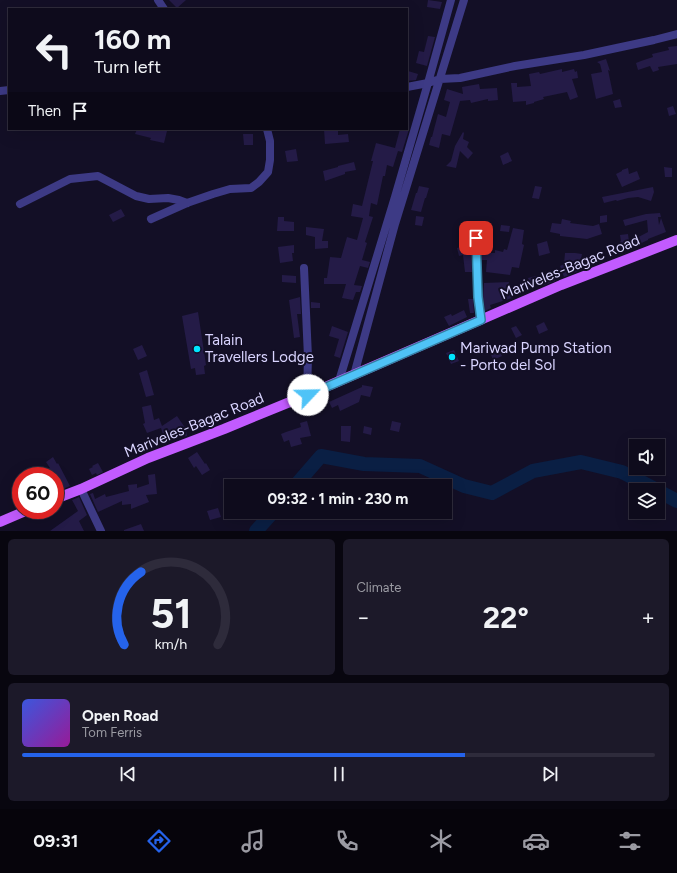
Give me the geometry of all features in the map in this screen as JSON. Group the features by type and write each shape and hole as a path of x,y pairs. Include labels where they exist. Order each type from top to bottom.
{"main road":[{"name":"Mariveles-Bagac Road","path":"64,496 148,458 308,395 561,285 677,240"},
{"path":"0,522 12,517"}],"street":[{"path":"339,381 428,83 451,0"},
{"path":"354,375 395,224 464,0"},
{"path":"408,87 440,79 460,78 515,66 584,55 677,34"},
{"path":"150,219 212,194 230,189 251,188 260,182 268,172 270,160 270,142 267,130"},
{"path":"20,204 70,179 98,176 136,196 149,199 168,198 187,203"},
{"path":"476,238 478,297 481,320"},
{"path":"304,268 308,395"},
{"path":"81,489 101,531"}],"building":[{"path":"169,0 186,0 177,8"},
{"path":"428,0 442,2 440,9 427,7"},
{"path":"428,36 435,37 427,66 416,63 419,51 424,52"},
{"path":"677,46 677,64 658,67 659,70 653,72 650,66 638,70 636,63 653,57 652,54 669,50 668,47"},
{"path":"606,59 610,71 608,70 613,94 596,99 591,74 602,72 600,64 597,62"},
{"path":"562,69 562,72 574,69 575,72 577,71 578,78 572,79 578,97 570,100 567,92 543,97 544,99 526,105 526,101 513,102 511,83 517,83 517,87 531,86 529,74 539,72 540,74"},
{"path":"408,71 418,74 416,80 408,81"},
{"path":"479,84 480,89 497,88 498,100 488,101 488,99 471,103 470,100 460,101 450,136 442,134 439,148 429,145 438,114 446,117 450,102 444,100 447,89 463,94 462,87"},
{"path":"620,99 622,107 615,108 613,101"},
{"path":"673,106 676,114 669,116 667,108"},
{"path":"409,129 402,152 398,151 393,167 387,165 385,176 383,176 377,205 371,203 369,216 373,217 365,242 367,243 362,260 370,262 368,268 360,266 354,285 362,286 360,292 356,292 353,300 342,298 346,284 324,284 324,278 327,278 330,257 341,258 347,237 357,240 363,218 351,216 353,204 362,206 376,143 395,148 400,130"},
{"path":"137,130 167,131 164,143 150,140 151,138 135,134"},
{"path":"324,130 338,130 338,135 348,134 349,142 325,144"},
{"path":"463,132 463,139 469,142 467,147 473,153 468,159 460,151 456,168 446,166 451,161 455,146"},
{"path":"243,134 253,134 253,145 244,145"},
{"path":"296,149 298,161 287,162 285,151"},
{"path":"508,152 512,161 503,165 500,156"},
{"path":"354,162 356,170 345,172 345,174 325,181 323,171"},
{"path":"664,167 672,168 672,177 665,177"},
{"path":"628,168 629,174 637,171 640,179 622,187 616,174"},
{"path":"419,186 429,188 421,212 411,210"},
{"path":"535,186 542,187 539,199 532,198"},
{"path":"653,187 654,192 651,201 638,197 604,203 602,197"},
{"path":"121,209 125,216 113,222 109,215"},
{"path":"660,213 661,217 658,217 659,225 661,218 666,232 624,251 620,242 620,235 628,234 629,242 648,232 647,220 625,226 623,220 646,214"},
{"path":"607,215 607,222 600,223 600,216"},
{"path":"416,216 424,217 422,226 415,225"},
{"path":"278,217 284,217 284,221 294,222 294,231 277,231"},
{"path":"562,219 571,221 570,223 593,226 599,224 602,234 587,239 560,236 560,234 550,232 552,223 561,224"},
{"path":"501,225 510,226 509,232 500,231"},
{"path":"306,227 324,229 322,241 328,241 328,248 315,249 315,237 306,235"},
{"path":"513,228 524,230 522,244 524,245 519,268 512,267 510,275 486,272 487,260 482,260 482,253 495,253 495,250 503,252 504,249 507,250"},
{"path":"547,241 550,253 539,256 537,244"},
{"path":"471,244 472,272 465,272 463,255 459,256 457,248"},
{"path":"294,245 294,253 292,253 293,261 280,263 278,247"},
{"path":"565,253 582,254 581,259 583,269 564,277 560,266 564,264"},
{"path":"282,275 296,276 296,283 282,282"},
{"path":"536,276 537,279 554,277 555,281 542,286 541,284 530,286 528,278"},
{"path":"509,282 508,286 512,298 490,305 491,308 485,311 483,297 484,283"},
{"path":"300,297 301,314 297,314 300,337 294,338 289,300"},
{"path":"468,299 473,299 474,313 470,313"},
{"path":"311,302 320,303 320,308 311,308"},
{"path":"464,310 467,317 449,326 444,317 451,314 452,316"},
{"path":"198,312 206,365 204,366 205,374 196,375 195,368 191,369 182,316"},
{"path":"544,322 548,330 539,334 536,326"},
{"path":"332,326 348,332 340,358 334,356 339,339 329,336"},
{"path":"516,326 522,335 516,338 511,328"},
{"path":"142,345 147,356 138,360 133,349"},
{"path":"498,348 502,356 493,360 490,352"},
{"name":"Mariwad Pump Station - Porto del Sol","path":"454,350 459,361 451,364 446,353"},
{"path":"147,370 154,395 146,397 139,373"},
{"path":"362,385 373,387 370,397 361,395 359,402 340,411 338,405 332,408 329,402 362,387"},
{"path":"151,405 154,420 159,418 162,426 177,416 186,429 187,436 180,436 165,440 161,428 147,433 143,424 145,423 142,407"},
{"path":"307,421 311,436 300,438 302,444 291,447 289,440 284,442 281,434 301,427 300,423"},
{"path":"392,421 401,423 399,432 390,430"},
{"path":"341,426 351,426 350,442 341,441"},
{"path":"364,426 372,428 371,435 363,433"},
{"path":"197,452 210,470 202,475 196,466 194,468 188,458"},
{"path":"53,457 60,467 49,467 46,462"},
{"path":"98,463 103,472 97,475 96,473 92,475 89,469"},
{"path":"64,474 70,486 64,489"},
{"path":"155,474 157,494 146,495 149,502 131,509 131,504 122,505 122,501 98,512 90,494 93,493 95,499 105,494 106,497 129,491 128,485 137,484 137,488 149,484 148,475"},
{"path":"79,497 87,515 79,521 84,531 50,531 78,511 72,500"},
{"path":"218,508 221,517 210,520 207,511"},
{"path":"141,524 144,531 124,531 124,530"}],"waterway":[{"path":"301,479 321,456 364,464 420,466 449,479"},
{"path":"452,481 464,486 492,493 533,471 581,462 622,472 643,483"},
{"path":"665,495 677,501"},
{"path":"256,531 267,519"}],"place":[{"name":"Talain Travellers Lodge","path":"197,349"},
{"name":"Mariwad Pump Station - Porto del Sol","path":"452,357"}],"route":[{"path":"308,395 481,320 478,297 476,238"}]}
